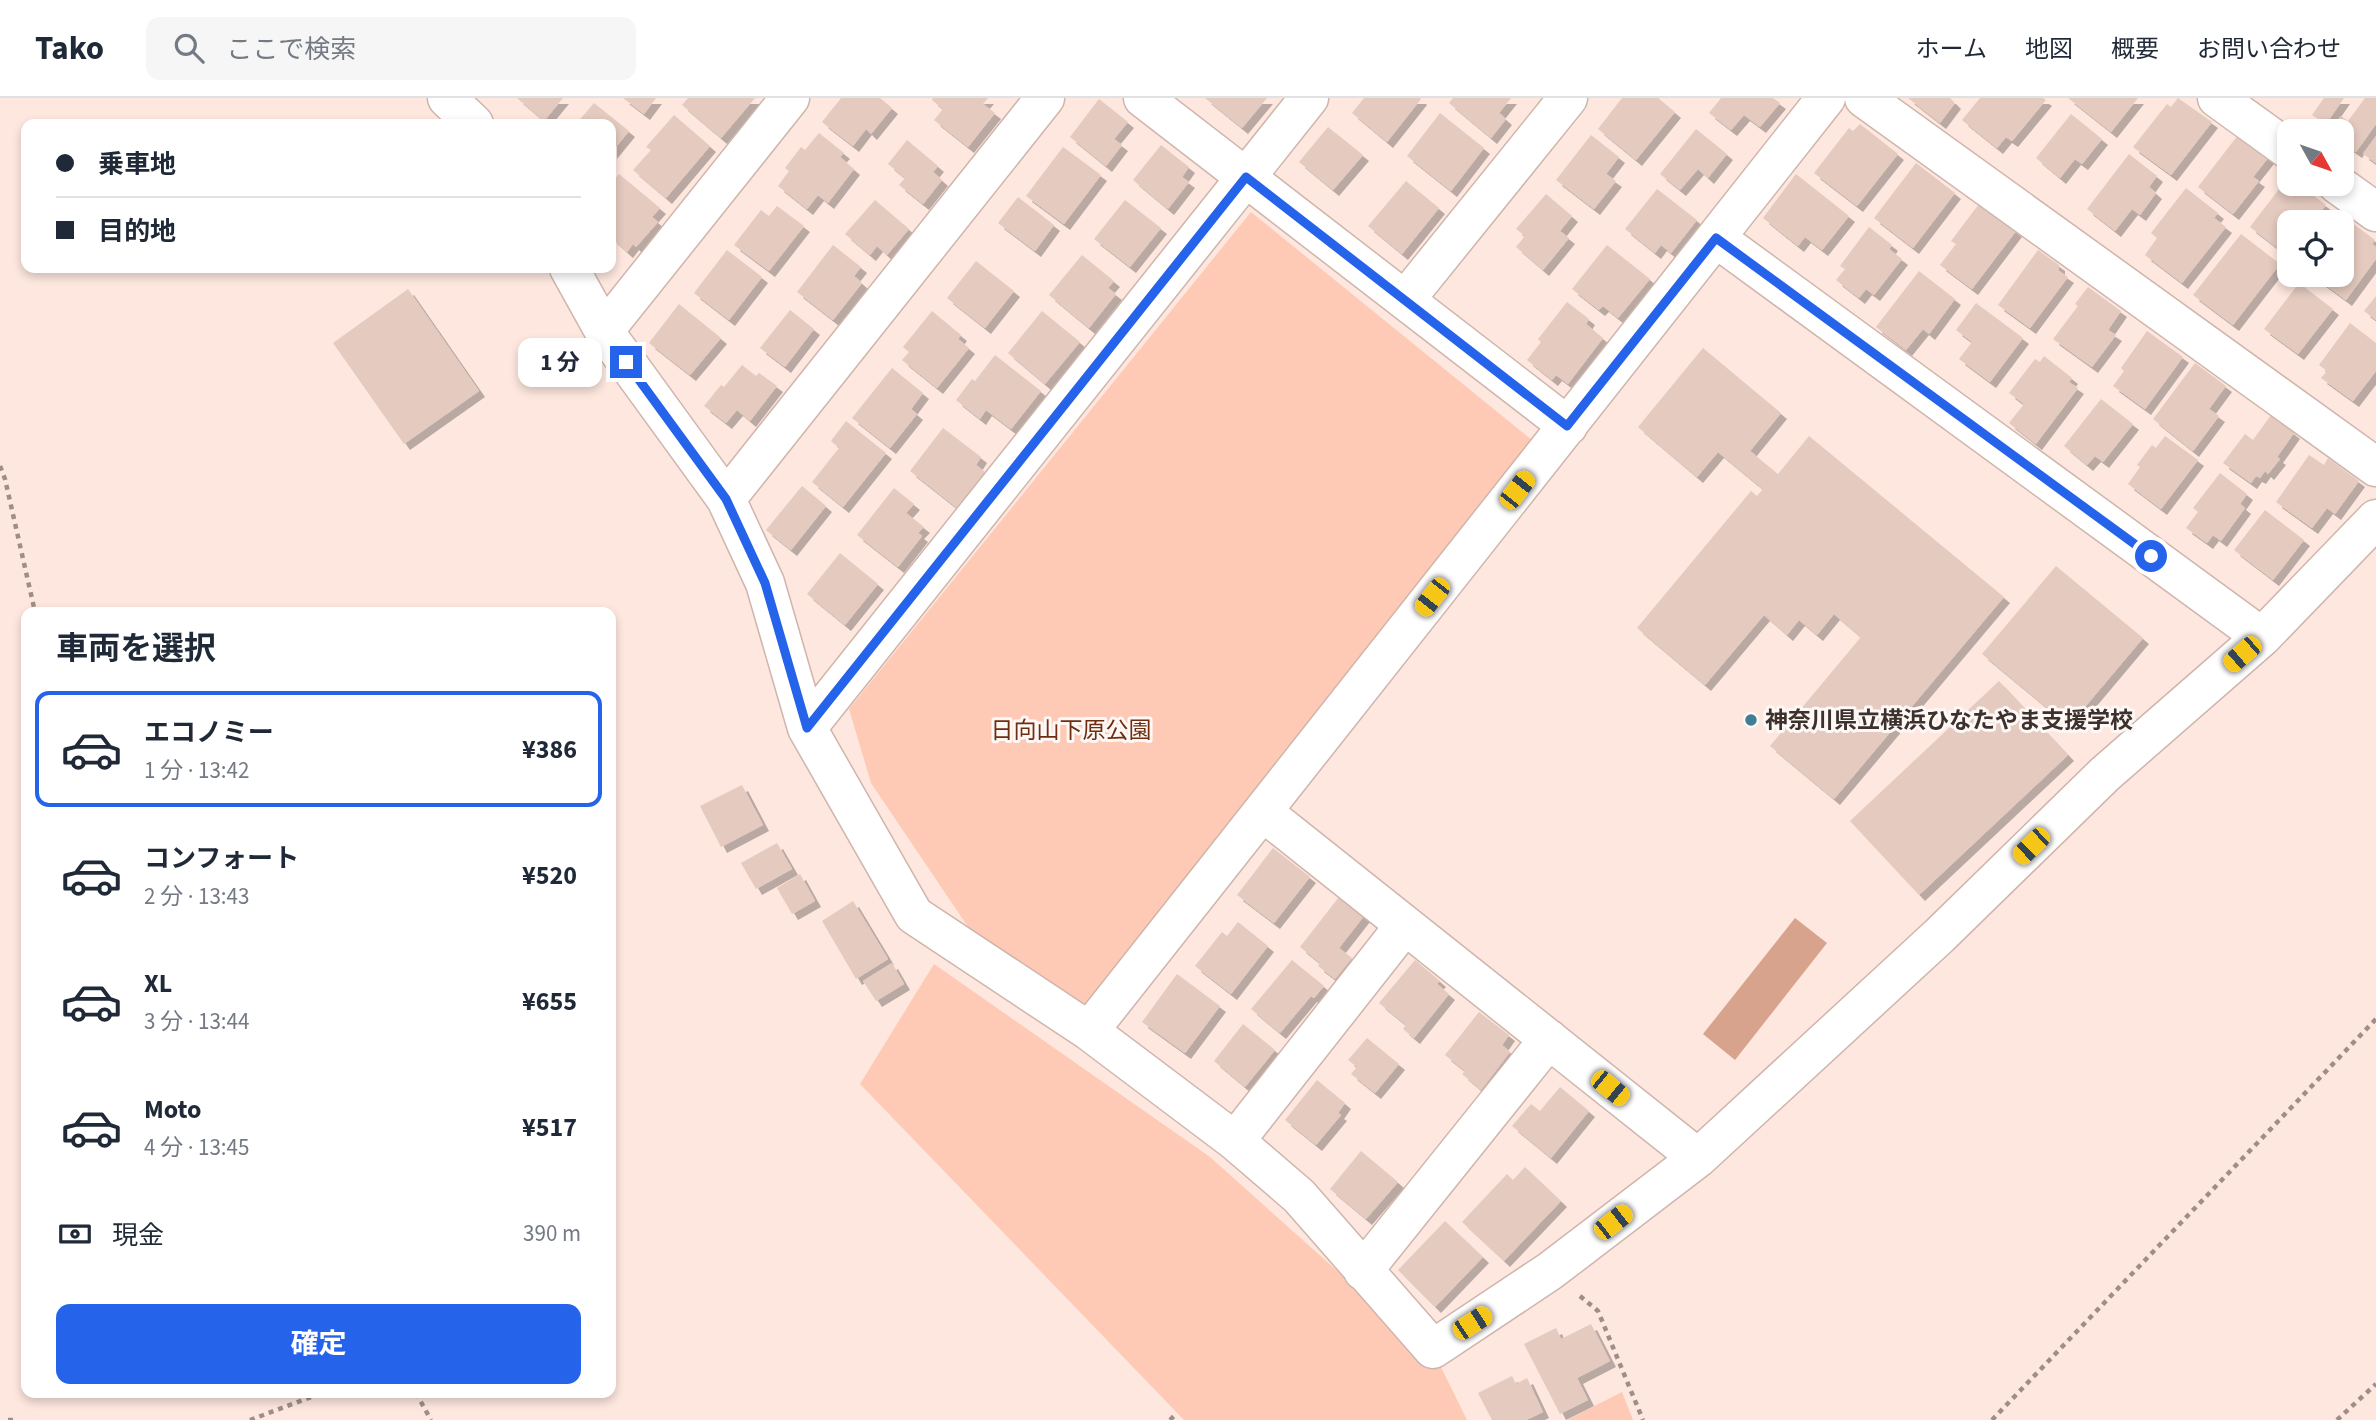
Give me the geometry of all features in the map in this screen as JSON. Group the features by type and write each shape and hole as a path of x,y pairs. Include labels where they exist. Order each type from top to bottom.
{"street":[{"path":"447,98 469,119"},
{"path":"604,331 790,98"},
{"path":"726,499 1045,98"},
{"path":"1143,98 1567,426"},
{"path":"807,728 1309,98"},
{"path":"1405,300 1568,98"},
{"path":"1089,1031 1826,98"},
{"path":"1864,98 2376,467"},
{"path":"2217,98 2277,140"},
{"path":"2354,196 2376,212"},
{"path":"1716,238 2262,637"},
{"path":"572,273 604,331 726,499 765,583 807,728 914,915 1089,1031 1235,1141 1299,1196 1433,1349 1550,1271 1698,1158 1939,936 2105,774 2262,637 2376,519"},
{"path":"1263,811 1698,1158"},
{"path":"1235,1141 1405,925"},
{"path":"1363,1271 1549,1039"}],"path":[{"path":"0,466 34,607"},
{"path":"1992,1420 2376,1019"},
{"path":"1550,1271 1598,1311 1643,1420"},
{"path":"2337,1420 2376,1384"},
{"path":"250,1420 309,1398"},
{"path":"419,1398 431,1420"}],"green space":[{"name":"日向山下原公園","path":"1251,212 1532,440 1093,1005 1051,1009 991,961 871,783 849,709"},
{"path":"934,964 1210,1157 1438,1361 1467,1420 1184,1420 860,1084"},
{"path":"1622,1392 1633,1420 1567,1420"}],"shaded area":[{"path":"1795,918 1827,943 1735,1060 1703,1034"}],"building":[{"path":"517,98 563,98 546,119 542,119"},
{"path":"623,98 656,98 644,114"},
{"path":"688,98 755,98 721,138 682,105"},
{"path":"841,98 880,98 892,108 871,134 866,129 853,146 822,122"},
{"path":"933,98 988,98 983,104 995,113 968,147 934,120 943,109"},
{"path":"1205,98 1267,98 1242,128"},
{"path":"1364,98 1421,99 1387,142 1352,113"},
{"path":"1453,98 1511,98 1499,113 1506,119 1491,138 1449,103"},
{"path":"1622,98 1658,98 1675,112 1636,160 1598,129"},
{"path":"1721,98 1773,98 1780,103 1760,127 1744,115 1731,130 1709,113"},
{"path":"1908,98 1950,98 1955,103 1940,123"},
{"path":"1980,98 2046,100 2012,141 2006,137 1997,148 1962,120"},
{"path":"2068,98 2138,98 2111,132"},
{"path":"2178,98 2212,122 2171,175 2133,147 2167,104 2171,107"},
{"path":"2324,98 2344,98 2329,119 2318,119 2312,115"},
{"path":"2365,98 2376,98 2376,124 2356,152 2354,119 2349,119"},
{"path":"1099,99 1128,122 1114,139 1122,145 1106,166 1070,137"},
{"path":"594,103 614,119 580,119"},
{"path":"1440,113 1484,148 1451,191 1407,156"},
{"path":"2071,114 2102,139 2082,164 2075,159 2060,178 2036,158"},
{"path":"674,115 710,146 666,198 633,170 651,150 646,147"},
{"path":"616,121 629,131 616,147"},
{"path":"1860,124 1898,154 1857,206 1814,173 1849,128 1853,131"},
{"path":"1328,127 1363,155 1333,190 1299,162"},
{"path":"1696,129 1727,154 1708,178 1698,169 1680,190 1660,174"},
{"path":"819,133 844,153 840,157 854,169 828,203 818,195 807,209 778,186 789,171 785,168 801,147 805,150"},
{"path":"1591,135 1619,157 1606,174 1616,181 1594,209 1556,180"},
{"path":"2238,135 2268,158 2253,177 2259,181 2233,214 2198,187"},
{"path":"2376,136 2376,163 2363,154"},
{"path":"907,140 938,166 933,172 942,180 923,204 899,185 905,178 888,164"},
{"path":"1161,145 1189,167 1182,177 1189,182 1168,209 1133,180"},
{"path":"1063,147 1101,175 1064,224 1026,196"},
{"path":"2129,154 2157,176 2149,187 2156,193 2140,215 2132,209 2115,231 2087,209"},
{"path":"1916,163 1955,193 1913,248 1874,218"},
{"path":"619,174 660,208 652,217 658,222 636,247 633,244 627,252 616,242 616,178"},
{"path":"1796,174 1849,216 1822,250 1805,237 1798,246 1763,218"},
{"path":"1406,181 1439,208 1402,254 1368,226"},
{"path":"2186,188 2218,213 2214,218 2226,227 2182,283 2145,255 2157,238 2151,233"},
{"path":"1657,189 1697,220 1671,253 1661,245 1655,253 1625,229"},
{"path":"2277,192 2277,196 2314,196 2326,205 2322,210 2277,210 2277,248 2250,227"},
{"path":"1546,194 1572,216 1560,231 1569,238 1543,270 1516,247 1525,236 1516,229"},
{"path":"1018,197 1054,225 1035,251 998,223"},
{"path":"875,200 909,229 887,255 877,246 870,255 845,234"},
{"path":"1125,200 1161,228 1130,267 1094,239"},
{"path":"1979,204 2016,231 1972,289 1940,265 1956,244 1951,241"},
{"path":"777,206 804,226 769,271 734,245 761,210 769,216"},
{"path":"2354,224 2375,240 2372,244 2376,247 2376,259 2346,300 2328,287 2354,287"},
{"path":"1869,227 1892,245 1889,249 1902,259 1874,295 1866,289 1859,298 1836,280 1845,269 1840,266"},
{"path":"2241,234 2277,262 2277,268 2233,325 2193,295"},
{"path":"833,245 861,267 854,276 862,283 833,320 797,292"},
{"path":"1607,245 1650,279 1618,318 1603,306 1599,310 1572,289"},
{"path":"727,250 762,277 729,320 694,293"},
{"path":"2038,250 2059,265 2059,271 2068,277 2030,328 1998,305"},
{"path":"1082,255 1114,281 1108,288 1116,294 1089,328 1049,295"},
{"path":"976,261 1014,291 985,328 947,298"},
{"path":"1919,271 1955,299 1929,334 1923,329 1906,350 1876,327"},
{"path":"2088,287 2121,311 2108,330 2116,335 2092,367 2053,339 2078,306 2075,304"},
{"path":"2296,287 2304,287 2333,309 2298,354 2264,329"},
{"path":"408,289 479,391 404,444 333,343"},
{"path":"2376,296 2376,320 2364,311"},
{"path":"1567,302 1589,319 1586,324 1603,338 1568,384 1556,375 1552,380 1527,360 1541,342 1538,339"},
{"path":"1976,303 2023,338 1990,382 1959,359 1972,342 1956,330"},
{"path":"679,304 721,338 690,375 649,343"},
{"path":"790,310 814,329 785,367 760,348"},
{"path":"932,311 961,335 958,339 969,348 937,388 902,360 909,352 903,347"},
{"path":"1042,311 1080,342 1045,384 1008,353"},
{"path":"2350,323 2376,343 2376,371 2353,401 2321,378 2327,371 2319,365"},
{"path":"2147,331 2183,357 2145,409 2113,386 2124,371 2121,368"},
{"path":"1703,348 1781,413 1750,451 1778,474 1809,436 2004,597 1834,799 1770,746 1861,637 1834,614 1817,635 1799,620 1787,635 1764,615 1705,685 1637,628 1751,491 1757,496 1763,489 1718,452 1697,477 1638,427"},
{"path":"995,355 1041,391 1011,429 986,410 980,419 956,400"},
{"path":"2044,356 2072,378 2069,382 2078,388 2036,444 2009,423 2024,404 2009,393 2035,359 2040,362"},
{"path":"2195,363 2226,386 2209,409 2219,416 2193,451 2153,419"},
{"path":"742,365 756,376 759,373 777,386 750,421 737,410 726,423 704,406"},
{"path":"892,368 923,393 911,409 917,414 890,448 852,418"},
{"path":"2101,399 2133,424 2103,462 2095,456 2087,465 2064,446"},
{"path":"2271,415 2294,433 2277,457 2280,459 2268,474 2265,471 2251,483 2223,463 2245,434 2253,440"},
{"path":"846,421 886,453 843,507 812,482 839,448 831,441"},
{"path":"943,428 981,457 976,465 985,472 957,508 910,471"},
{"path":"2165,436 2198,460 2161,509 2128,484 2140,467 2137,465 2152,445 2156,448"},
{"path":"2309,455 2324,465 2328,458 2359,481 2335,514 2327,508 2312,528 2276,502"},
{"path":"2220,473 2247,494 2240,504 2245,508 2221,541 2213,535 2207,543 2186,528 2198,512 2193,508"},
{"path":"802,486 826,506 791,550 766,530"},
{"path":"894,488 914,504 906,513 924,527 918,533 922,536 898,567 857,535"},
{"path":"2265,510 2304,540 2273,580 2234,550"},
{"path":"840,553 878,584 845,625 807,594"},
{"path":"2056,566 2143,638 2069,726 1982,654"},
{"path":"1999,681 2068,755 1919,895 1850,821"},
{"path":"742,785 763,825 721,847 700,806"},
{"path":"777,843 792,869 756,889 741,863"},
{"path":"1273,848 1310,877 1274,923 1237,895"},
{"path":"800,874 815,901 792,914 777,888"},
{"path":"1339,897 1364,916 1339,948 1352,958 1335,979 1300,947"},
{"path":"853,901 888,959 856,979 822,921"},
{"path":"1238,922 1268,946 1231,994 1195,966 1222,932 1227,936"},
{"path":"1292,960 1324,986 1314,998 1311,996 1280,1033 1251,1009"},
{"path":"1415,960 1440,981 1437,984 1449,994 1414,1038 1403,1029 1406,1025 1379,1003"},
{"path":"892,963 904,984 876,1001 863,981"},
{"path":"1177,974 1220,1006 1185,1053 1142,1022"},
{"path":"1479,1012 1509,1035 1502,1045 1510,1052 1481,1090 1462,1074 1465,1071 1445,1055"},
{"path":"1243,1024 1275,1050 1245,1087 1214,1061"},
{"path":"1367,1038 1399,1064 1375,1093 1351,1074 1357,1067 1348,1060"},
{"path":"1317,1080 1345,1103 1338,1113 1341,1115 1316,1145 1285,1120"},
{"path":"1560,1087 1589,1111 1551,1158 1512,1126 1531,1104 1540,1111"},
{"path":"1361,1151 1398,1182 1366,1219 1330,1189"},
{"path":"1525,1167 1561,1201 1504,1261 1462,1222 1507,1174 1513,1180"},
{"path":"1445,1221 1483,1257 1435,1307 1398,1270"},
{"path":"1591,1324 1610,1361 1577,1378 1588,1400 1560,1414 1524,1344 1556,1328 1561,1339"},
{"path":"1512,1376 1516,1384 1527,1378 1543,1412 1526,1420 1492,1420 1478,1393"}],"place":[{"name":"神奈川県立横浜ひなたやま支援学校","path":"1751,720"}],"route":[{"path":"626,362 726,499 765,583 807,728 1246,177 1567,426 1716,238 2151,556"}]}
